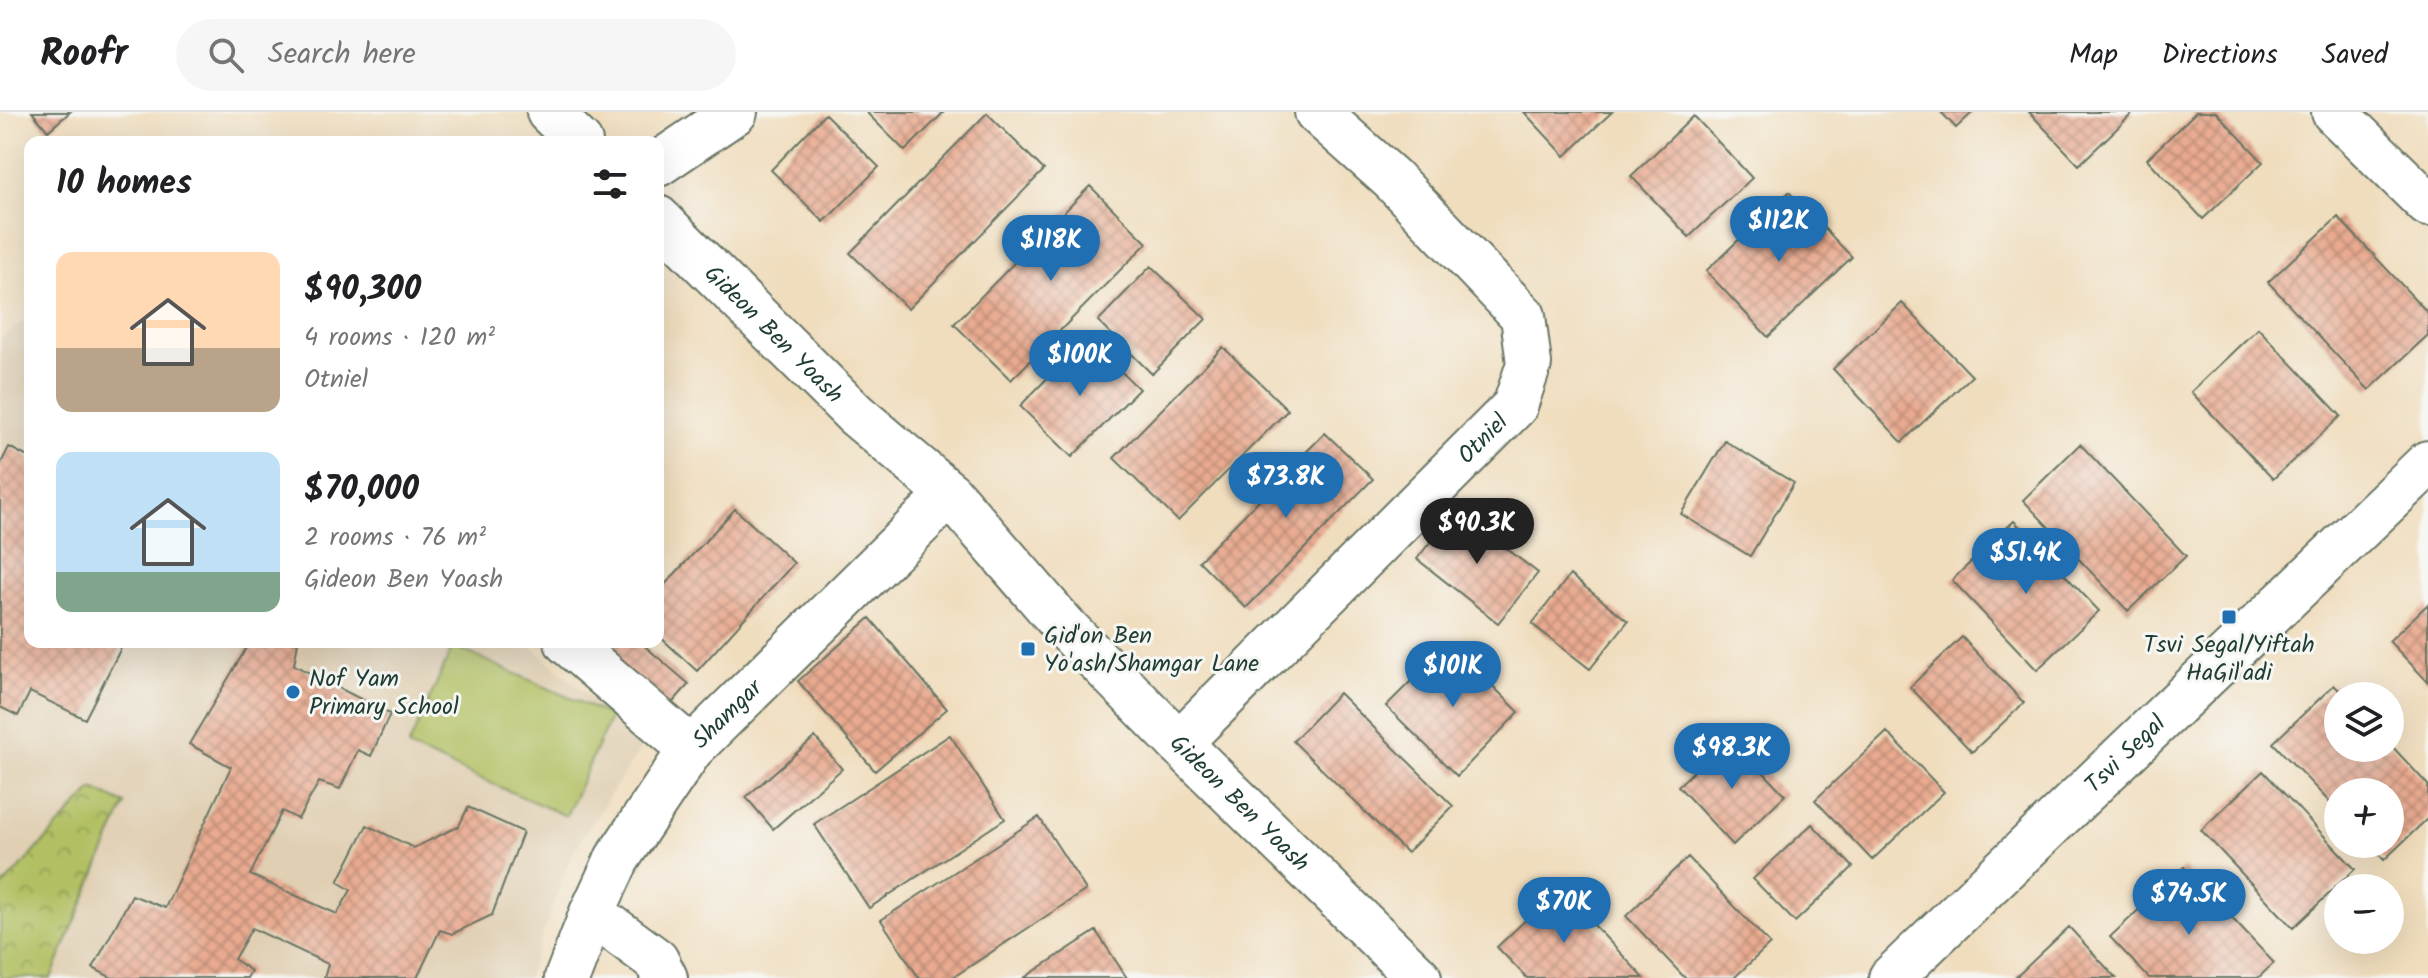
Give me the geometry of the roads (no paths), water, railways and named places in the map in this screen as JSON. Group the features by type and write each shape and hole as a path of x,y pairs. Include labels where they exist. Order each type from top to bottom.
{"street":[{"path":"549,112 574,136"},
{"path":"664,160 735,112"},
{"name":"Otniel","path":"1179,743 1515,406 1529,364 1523,316 1392,179 1317,112"},
{"path":"2334,112 2428,204"},
{"name":"Gideon Ben Yoash","path":"664,224 1179,743 1419,978"},
{"name":"Tsvi Segal","path":"1891,978 2428,463"},
{"name":"Shamgar","path":"567,978 617,859 691,749 940,504"},
{"path":"574,648 691,749"},
{"path":"592,913 656,960 665,978"}],"place":[{"name":"Tsvi Segal/Yiftah HaGil'adi","path":"2229,617"},
{"name":"Gid'on Ben Yo'ash/Shamgar Lane","path":"1028,649"},
{"name":"Nof Yam Primary School","path":"293,692"}]}
